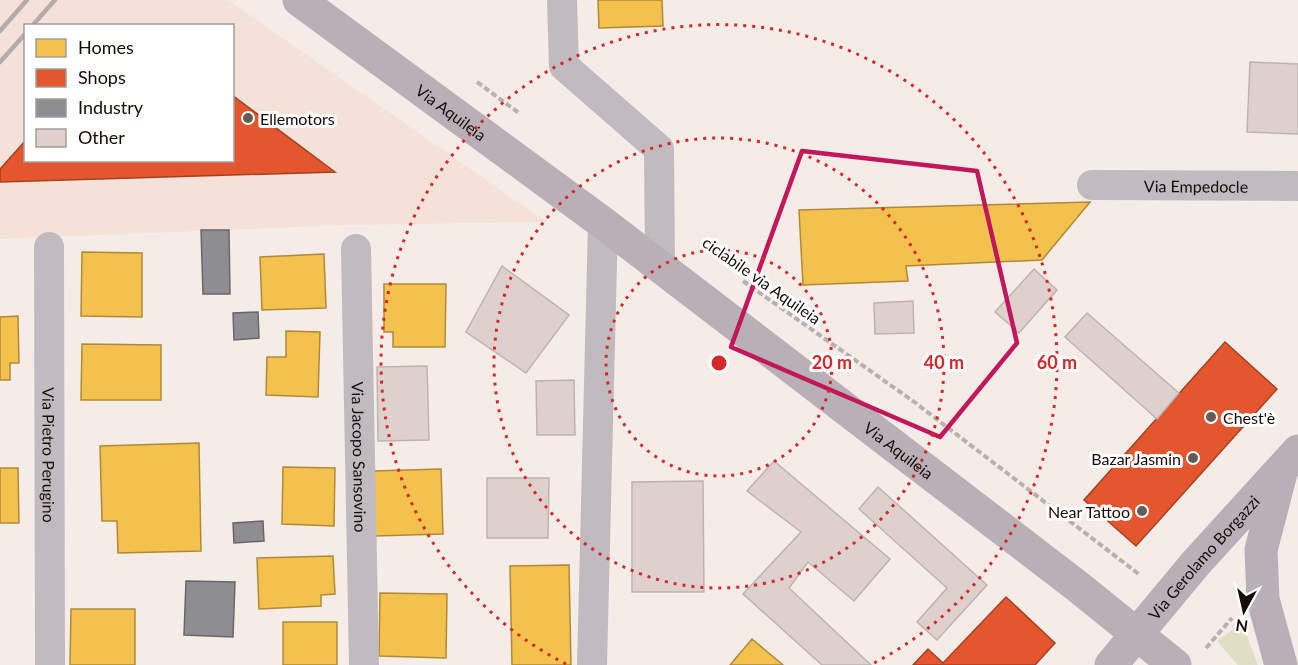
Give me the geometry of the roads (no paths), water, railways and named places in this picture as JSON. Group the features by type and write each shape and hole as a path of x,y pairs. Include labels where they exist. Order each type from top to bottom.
{"street":[{"name":"Via Aquileia","path":"299,0 603,223 1077,586 1175,665"},
{"path":"562,0 564,66 659,149 660,267"},
{"name":"Via Empedocle","path":"1092,184 1298,186"},
{"path":"592,665 603,223"},
{"name":"Via Pietro Perugino","path":"49,247 50,665"},
{"name":"Via Jacopo Sansovino","path":"356,249 364,665"},
{"path":"1281,665 1263,599 1261,550 1290,460"},
{"name":"Via Gerolamo Borgazzi","path":"1111,665 1195,564 1290,460"}],"railway":[{"path":"0,31 27,0"},
{"path":"34,24 55,0"},
{"path":"0,62 24,35"}],"place":[{"name":"Ellemotors","path":"248,118"},
{"name":"Chest'è","path":"1211,417"},
{"name":"Bazar Jasmin","path":"1193,458"},
{"name":"Near Tattoo","path":"1142,511"}]}
